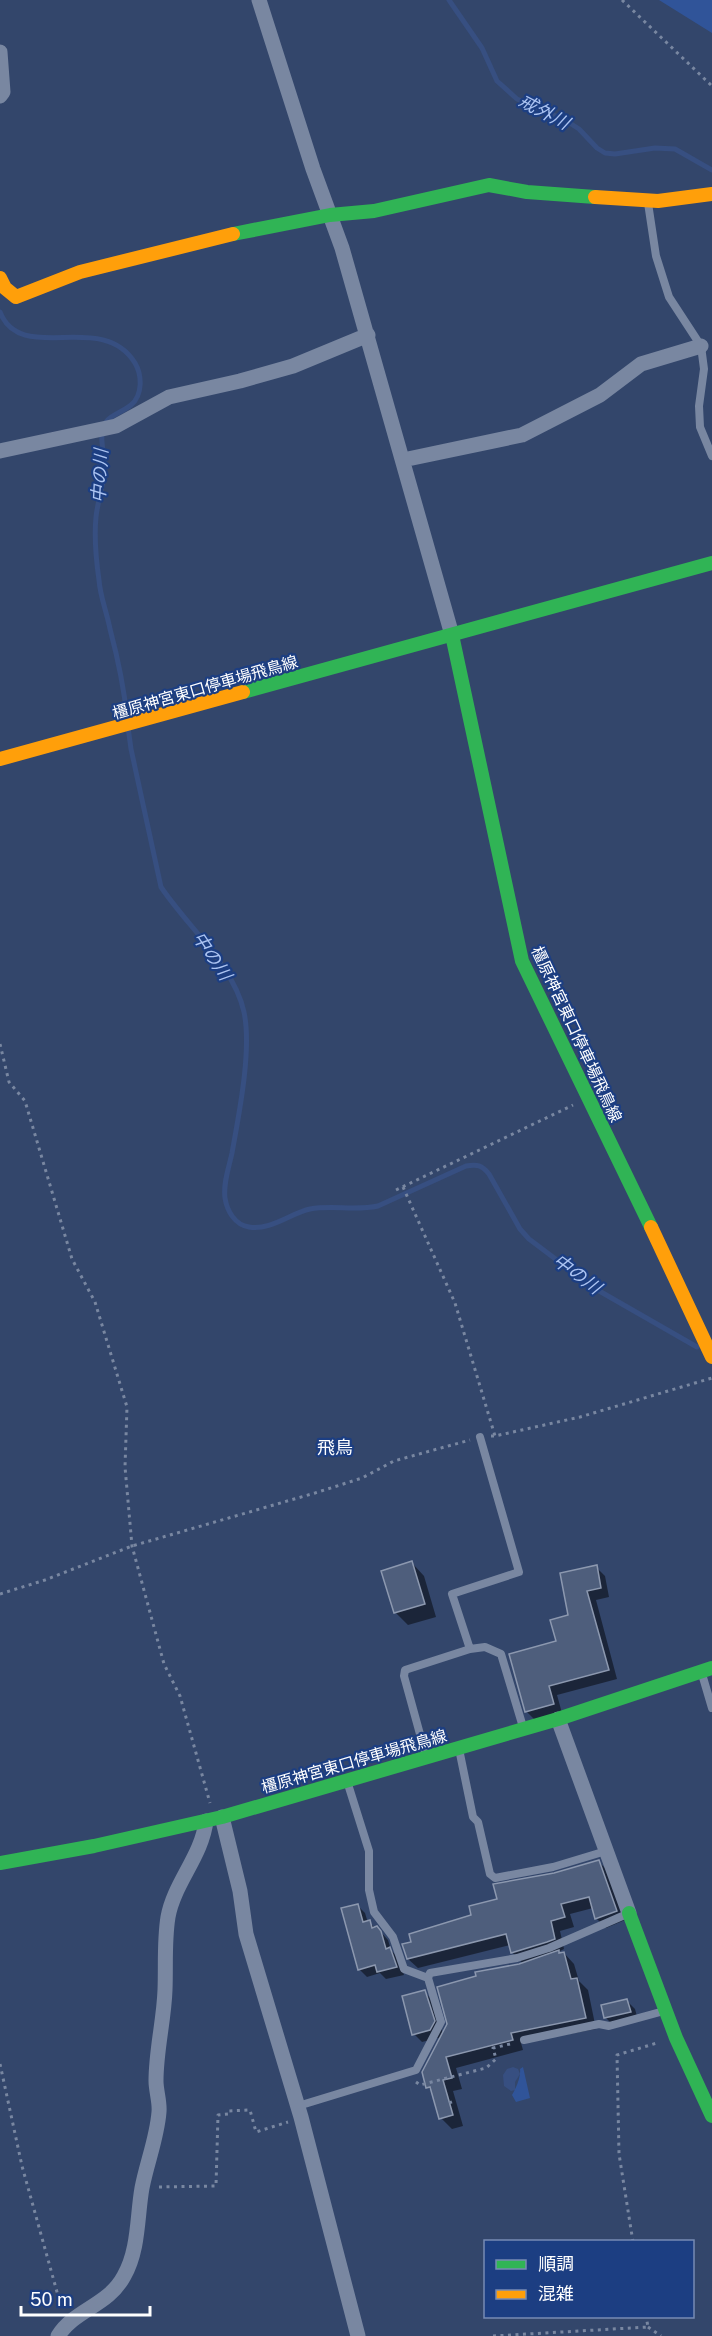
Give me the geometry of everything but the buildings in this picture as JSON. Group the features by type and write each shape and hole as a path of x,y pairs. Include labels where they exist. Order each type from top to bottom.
{"main road":[{"path":"0,278 5,288 16,297 80,272 210,239 330,215 374,211 489,186 527,192 658,201 712,194"},
{"name":"橿原神宮東口停車場飛鳥線","path":"0,759 134,724 712,563"},
{"name":"橿原神宮東口停車場飛鳥線","path":"452,635 522,961 712,1356"},
{"name":"橿原神宮東口停車場飛鳥線","path":"0,1863 94,1846 214,1819 558,1719 707,1670"},
{"path":"629,1913 676,2038 712,2116"}],"street":[{"path":"259,0 313,169 342,248 452,635"},
{"path":"0,52 3,92 0,96"},
{"path":"0,451 116,426 169,397 293,366 368,335"},
{"path":"403,460 522,435 600,395 641,364 701,346"},
{"path":"558,1719 629,1913"},
{"path":"214,1819 299,2111 358,2336"},
{"path":"62,2330 115,2290 125,2275 132,2252 142,2188 159,2110 156,2082 165,1989 165,1942 169,1914 180,1882 214,1819"}],"lane":[{"path":"648,200 656,255 669,297 701,346 704,369 699,406 700,427 712,456"},
{"path":"470,1649 452,1594 519,1572 480,1437"},
{"path":"426,1756 404,1676 405,1670 470,1649 486,1647 501,1654 523,1729"},
{"path":"707,1670 712,1708"},
{"path":"458,1748 473,1817 478,1822 490,1874 495,1878 553,1867 606,1851"},
{"path":"346,1780 369,1851 369,1890 374,1912 393,1937 404,1969 428,1978"},
{"path":"299,2111 416,2070 441,2022 428,1978 430,1973 517,1958 549,1948 629,1913"},
{"path":"524,2040 600,2024 609,2026 665,2010"}],"path":[{"path":"622,0 712,86"},
{"path":"0,1044 9,1082 25,1101 72,1259 94,1302 127,1407 125,1467 132,1546 164,1664 180,1696 214,1819"},
{"path":"396,1190 588,1098"},
{"path":"403,1187 455,1303 495,1436"},
{"path":"0,1594 45,1580 132,1546 362,1478 394,1461 488,1435 495,1436 580,1417 712,1378"},
{"path":"633,2240 619,2154 617,2055 676,2038"},
{"path":"405,2073 420,2085 486,2068 496,2059 493,2048 524,2040"},
{"path":"0,2064 62,2330"},
{"path":"450,2101 452,2106"},
{"path":"142,2188 216,2186 218,2115 228,2114 228,2111 250,2110 256,2133 299,2111"},
{"path":"646,2318 648,2328"},
{"path":"493,2336 648,2328 661,2336"}],"shaded area":[{"path":"659,0 712,0 712,33"},
{"path":"513,2067 518,2069 520,2074 515,2082 515,2090 511,2091 504,2086 503,2075 507,2069"},
{"path":"523,2067 530,2098 516,2102 512,2095 517,2086 520,2069"}],"waterway":[{"name":"戒外川","path":"449,0 482,48 497,81 517,99 565,120 579,129 605,153 615,154 655,148 675,149 712,170"},
{"name":"中の川","path":"0,312 10,327 25,335 43,338 83,337 103,340 121,348 135,363 139,373 140,385 135,401 108,420 103,429 105,470 95,525 100,586 118,662 127,718"},
{"name":"中の川","path":"128,727 161,887 220,963 239,995 244,1012 246,1027 244,1082 225,1187 226,1203 236,1220 244,1226 257,1228 310,1209 378,1206 466,1166 479,1166 489,1174 520,1229 529,1239 594,1288 697,1347"}],"traffic: fast":[{"path":"233,234 330,215 374,211 489,185 527,192 595,197"},
{"path":"243,692 712,563"},
{"path":"452,635 522,961 651,1227"},
{"path":"0,1863 94,1846 222,1817 558,1719 712,1668"},
{"path":"629,1913 676,2038 712,2116"}],"traffic: slow":[{"path":"595,197 658,201 712,194"},
{"path":"0,278 5,288 16,297 80,272 233,234"},
{"path":"0,759 243,692"},
{"path":"651,1227 712,1357"}],"district":[{"name":"飛鳥","path":"335,1448"}]}
